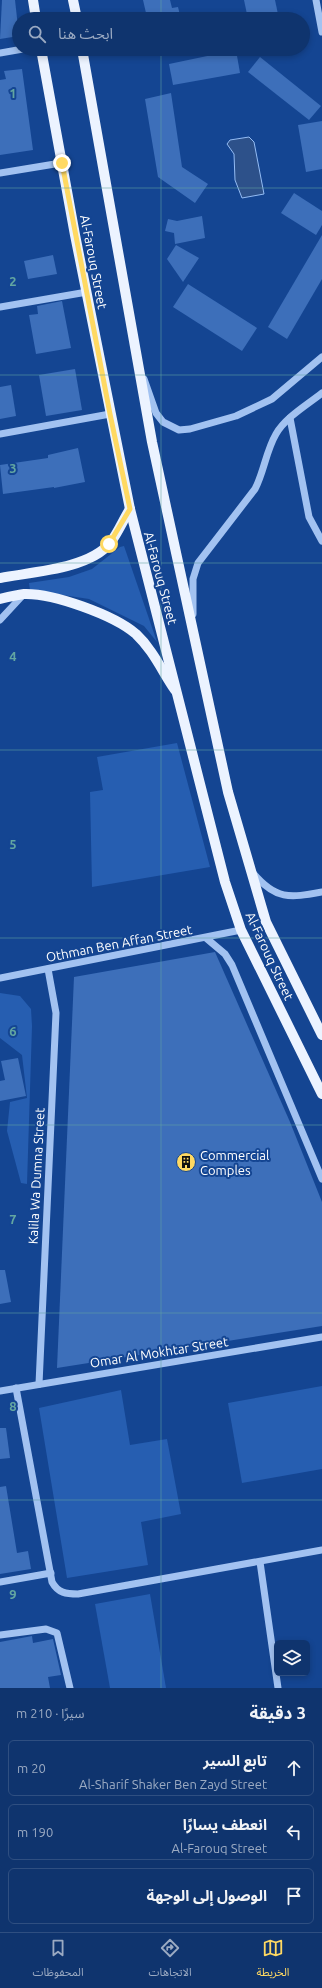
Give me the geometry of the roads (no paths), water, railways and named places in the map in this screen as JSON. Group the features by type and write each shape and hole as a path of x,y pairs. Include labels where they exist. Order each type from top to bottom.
{"main road":[{"path":"33,0 35,12"},
{"path":"73,0 76,12"},
{"name":"Al-Farouq Street","path":"42,56 110,414 130,509 179,696 225,882 242,930 322,1094"},
{"name":"Al-Farouq Street","path":"83,56 152,442 228,792 249,869 266,922 322,1035"},
{"path":"0,578 54,568 89,559 109,544 130,509"},
{"path":"0,599 24,594 60,599 101,614 129,629 148,648 179,696"}],"street":[{"path":"316,0 322,32"},
{"path":"0,53 12,51"},
{"path":"0,173 62,163"},
{"path":"0,307 87,292"},
{"path":"136,357 156,413 163,422 178,430 190,429 236,416 267,402 284,391 322,357"},
{"path":"194,630 193,579 198,563 255,489 262,476 276,434 290,418 322,393"},
{"path":"0,434 110,414"},
{"path":"290,418 309,517 322,541"},
{"path":"0,620 24,594"},
{"path":"249,869 273,893 287,896 322,892"},
{"name":"Othman Ben Affan Street","path":"0,978 242,930"},
{"path":"206,938 225,954 232,965 322,1179"},
{"name":"Kalila Wa Dumna Street","path":"39,1384 56,1013 48,969"},
{"name":"Omar Al Mokhtar Street","path":"0,1391 322,1337"},
{"path":"16,1388 51,1573 56,1588 63,1593 78,1594 260,1562 322,1553"},
{"path":"260,1562 278,1688"},
{"path":"0,1582 51,1573"},
{"path":"0,1635 46,1628 57,1633 70,1688"}],"place":[{"name":"Commercial Comples","path":"186,1162"}]}
